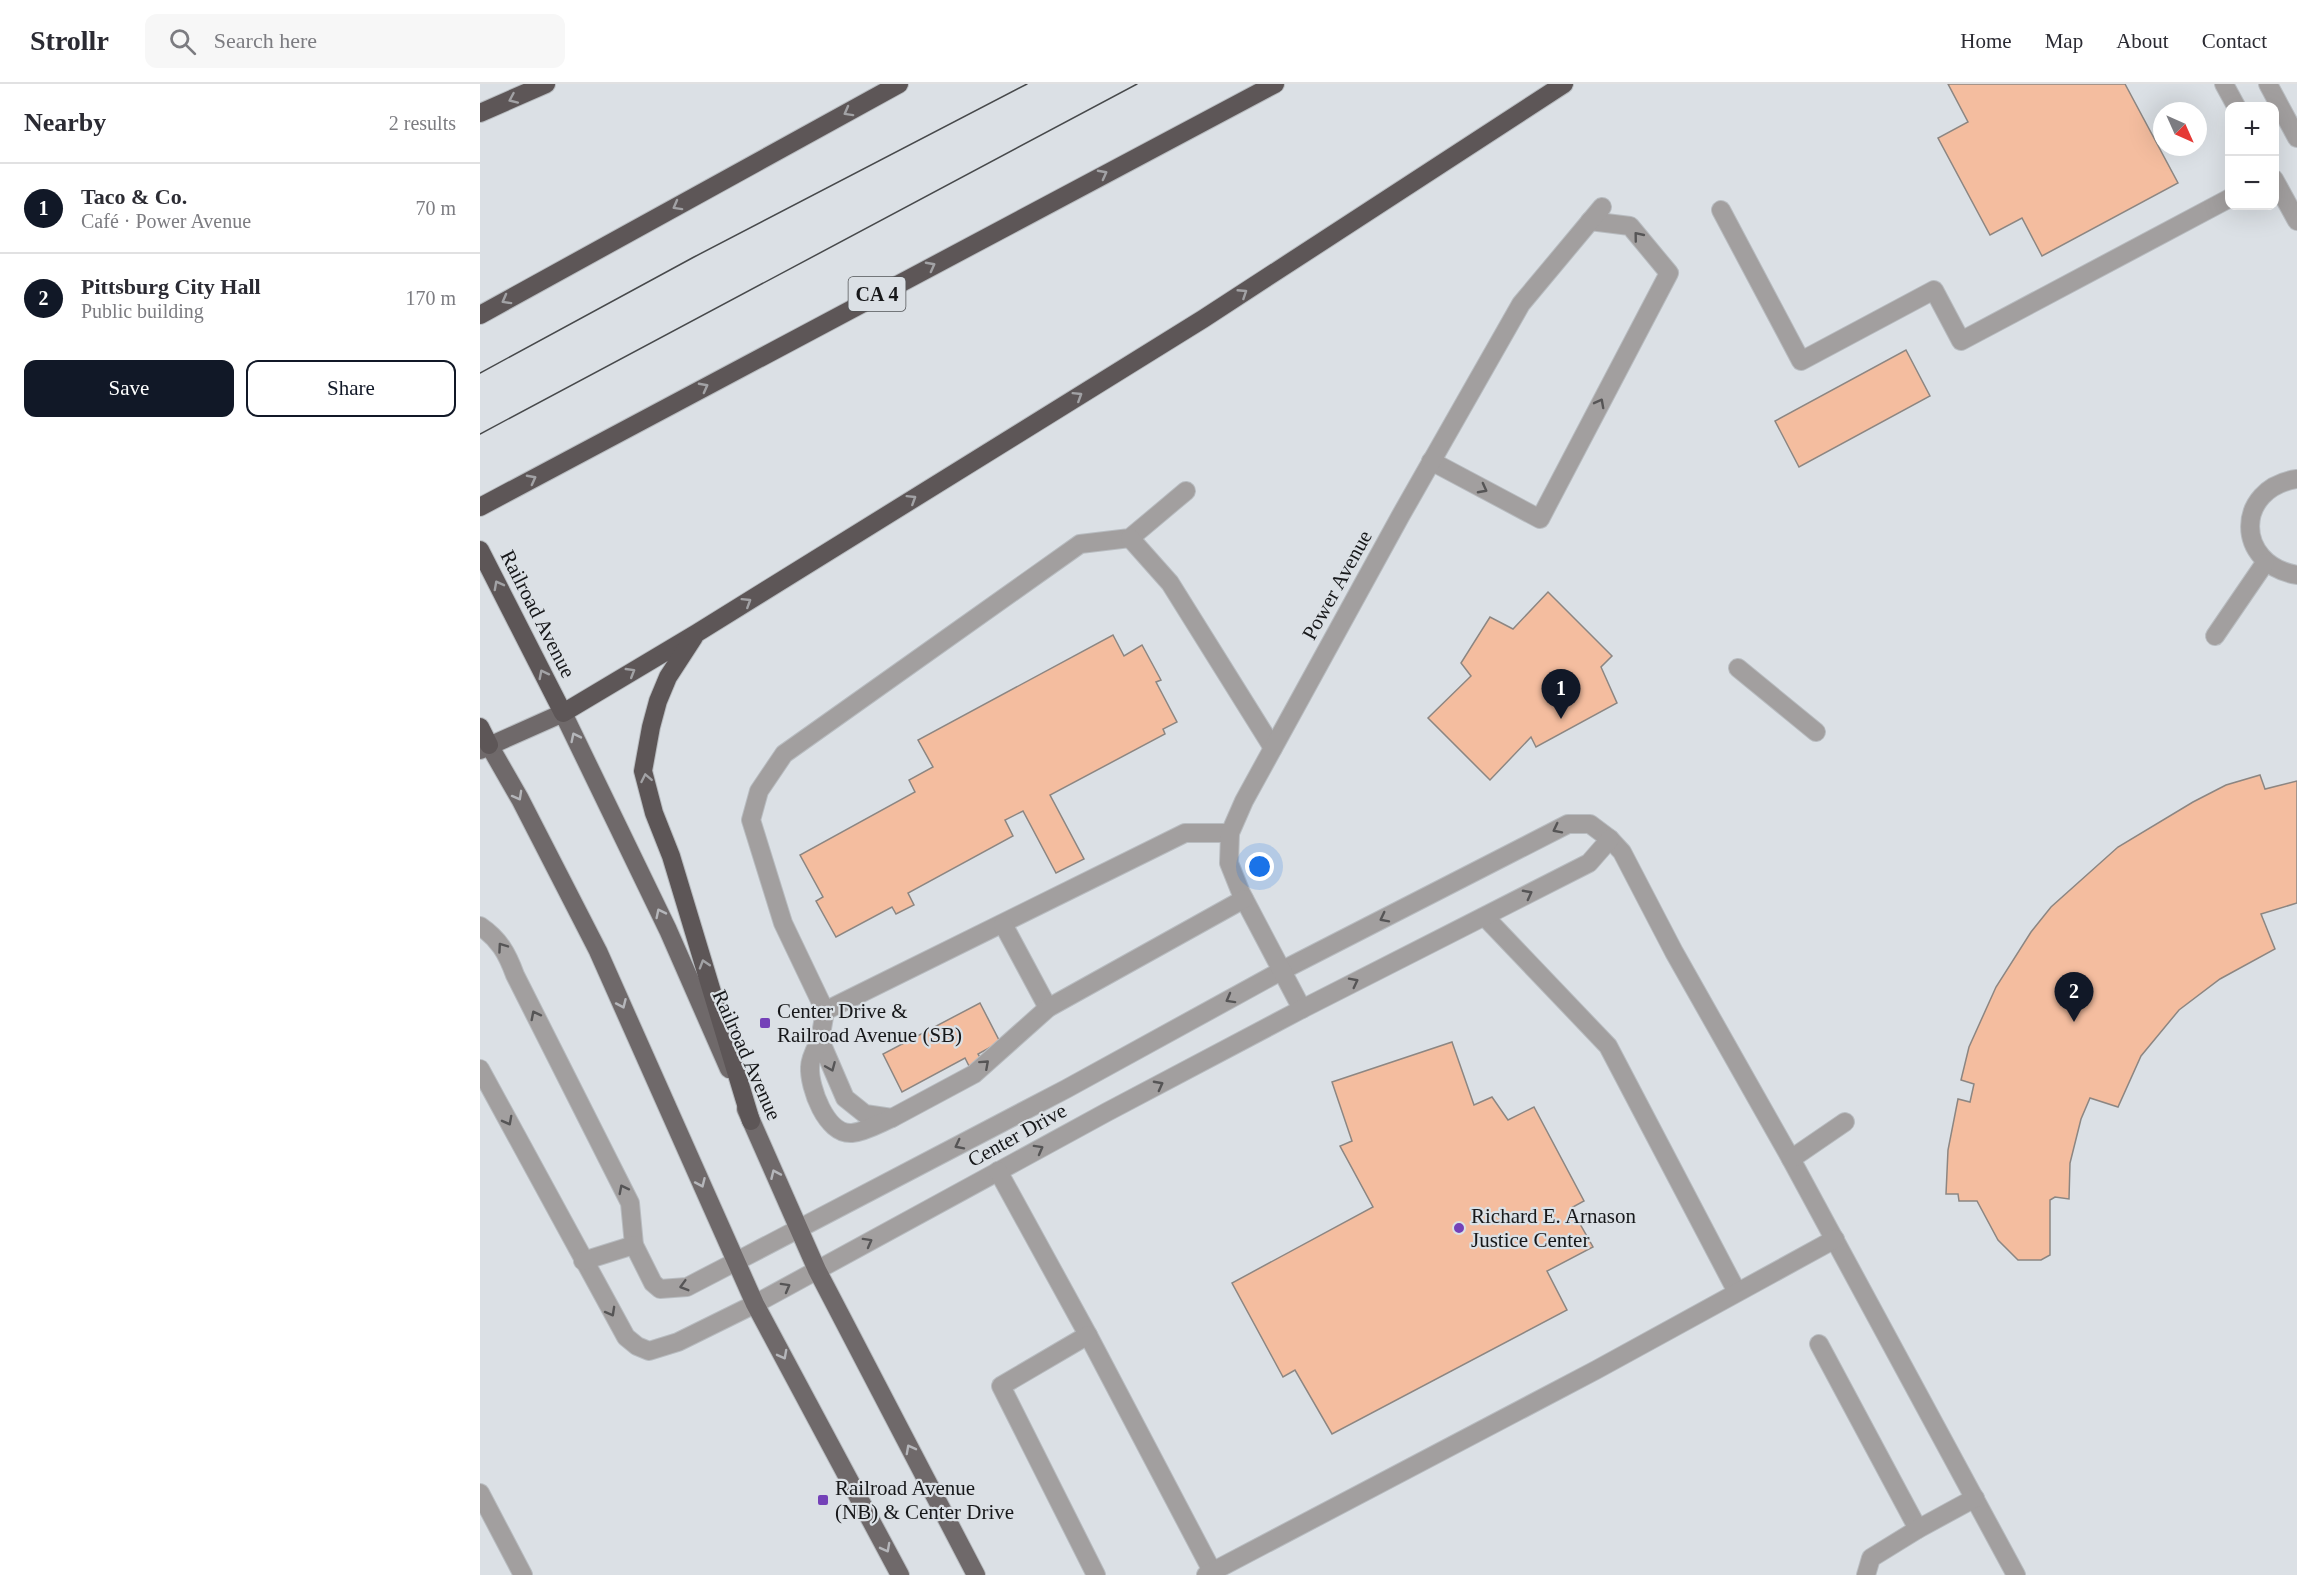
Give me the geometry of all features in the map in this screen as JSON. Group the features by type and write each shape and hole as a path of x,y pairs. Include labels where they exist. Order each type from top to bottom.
{"highway":[{"path":"480,113 546,84"},
{"path":"480,315 899,84"},
{"name":"CA 4","path":"480,507 1041,206 1275,84"},
{"path":"563,713 697,633 1203,319 1564,84"},
{"name":"Railroad Avenue","path":"480,550 563,713"},
{"path":"697,633 668,677 658,701 643,771 654,813 671,856 751,1121"},
{"path":"480,727 485,747"}],"main road":[{"path":"563,713 485,747 520,799 598,951 755,1304 900,1575"},
{"name":"Railroad Avenue","path":"563,713 668,930 817,1270 976,1575"}],"street":[{"path":"2224,84 2234,102"},
{"path":"2268,84 2297,138"},
{"path":"2279,187 2297,220"},
{"path":"1721,210 1801,361 1934,290 1961,341 2225,200"},
{"name":"Power Avenue","path":"1302,1009 1244,899 1229,863 1230,833 1244,801 1273,748 1431,461 1521,304 1602,207"},
{"path":"1431,461 1540,519 1668,273 1630,226 1590,221"},
{"path":"2297,479 2283,481 2267,490 2255,506 2250,523 2251,537 2256,551 2265,562 2281,572 2297,575"},
{"path":"1186,491 1130,538 1080,544 784,754 759,791 751,820 783,923 825,1011 820,1040 810,1064 811,1081 817,1102 836,1128 850,1133 892,1118 974,1074 1048,1008 1244,899"},
{"path":"1130,538 1170,583 1273,748"},
{"path":"2215,636 2265,562"},
{"path":"1738,668 1816,732"},
{"name":"Center Drive","path":"583,1261 626,1337 636,1346 649,1351 678,1342 755,1304 1302,1009 1589,863 1610,839 1590,824 1568,824 1281,971 1066,1089 687,1287 660,1288 653,1283 634,1245"},
{"path":"825,1011 1185,833 1230,833"},
{"path":"1610,839 1622,852 1695,990 1835,1239 2016,1575"},
{"path":"1485,917 1608,1046 1737,1292"},
{"path":"1003,924 1048,1008"},
{"path":"480,926 494,935 508,955 515,975 630,1203 634,1245 583,1261 480,1069"},
{"path":"820,1040 845,1098 865,1114 892,1118"},
{"path":"1791,1159 1845,1122"},
{"path":"999,1172 1088,1335 1209,1573 1596,1370 1835,1239"},
{"path":"1088,1335 1001,1386 1096,1575"},
{"path":"1819,1344 1918,1529"},
{"path":"480,1493 523,1575"},
{"path":"1866,1575 1871,1558 1975,1498"}],"building":[{"path":"1948,84 2125,84 2153,136 2153,156 2164,156 2178,183 2042,256 2022,218 1990,235 1938,138 1968,122"},
{"path":"1906,350 1930,396 1799,467 1775,421"},
{"path":"1548,592 1612,656 1601,667 1617,703 1536,747 1531,737 1490,780 1428,718 1471,676 1461,663 1490,617 1513,629"},
{"path":"1113,635 1124,656 1142,645 1161,680 1156,682 1177,722 1163,729 1165,734 1050,795 1084,859 1056,873 1023,811 1005,820 1013,836 908,893 914,905 896,914 892,907 836,937 816,901 823,897 800,855 915,792 909,780 933,767 918,740"},
{"path":"2260,775 2265,789 2297,781 2297,903 2261,914 2275,949 2220,979 2179,1010 2141,1056 2118,1107 2090,1098 2081,1119 2070,1163 2069,1199 2055,1197 2050,1200 2050,1255 2041,1260 2018,1260 1998,1240 1977,1201 1959,1201 1958,1194 1946,1194 1948,1150 1958,1099 1970,1102 1974,1084 1961,1080 1969,1047 1996,987 2031,932 2051,907 2118,847 2226,785"},
{"path":"980,1003 1000,1042 978,1054 981,1059 969,1066 965,1058 902,1092 883,1054"},
{"name":"Richard E. Arnason Justice Center","path":"1452,1042 1474,1105 1492,1097 1508,1120 1534,1107 1584,1201 1571,1208 1593,1247 1547,1271 1567,1310 1332,1434 1295,1370 1283,1377 1232,1283 1373,1207 1340,1146 1352,1141 1332,1082"}],"tram line":[{"path":"480,373 694,257 1027,84"},
{"path":"480,434 1137,84"}],"place":[{"name":"Taco & Co.","path":"1561,719"},
{"name":"Pittsburg City Hall","path":"2074,1022"},
{"name":"Center Drive & Railroad Avenue (SB)","path":"765,1023"},
{"name":"Richard E. Arnason Justice Center","path":"1459,1228"},
{"name":"Railroad Avenue (NB) & Center Drive","path":"823,1500"}]}
